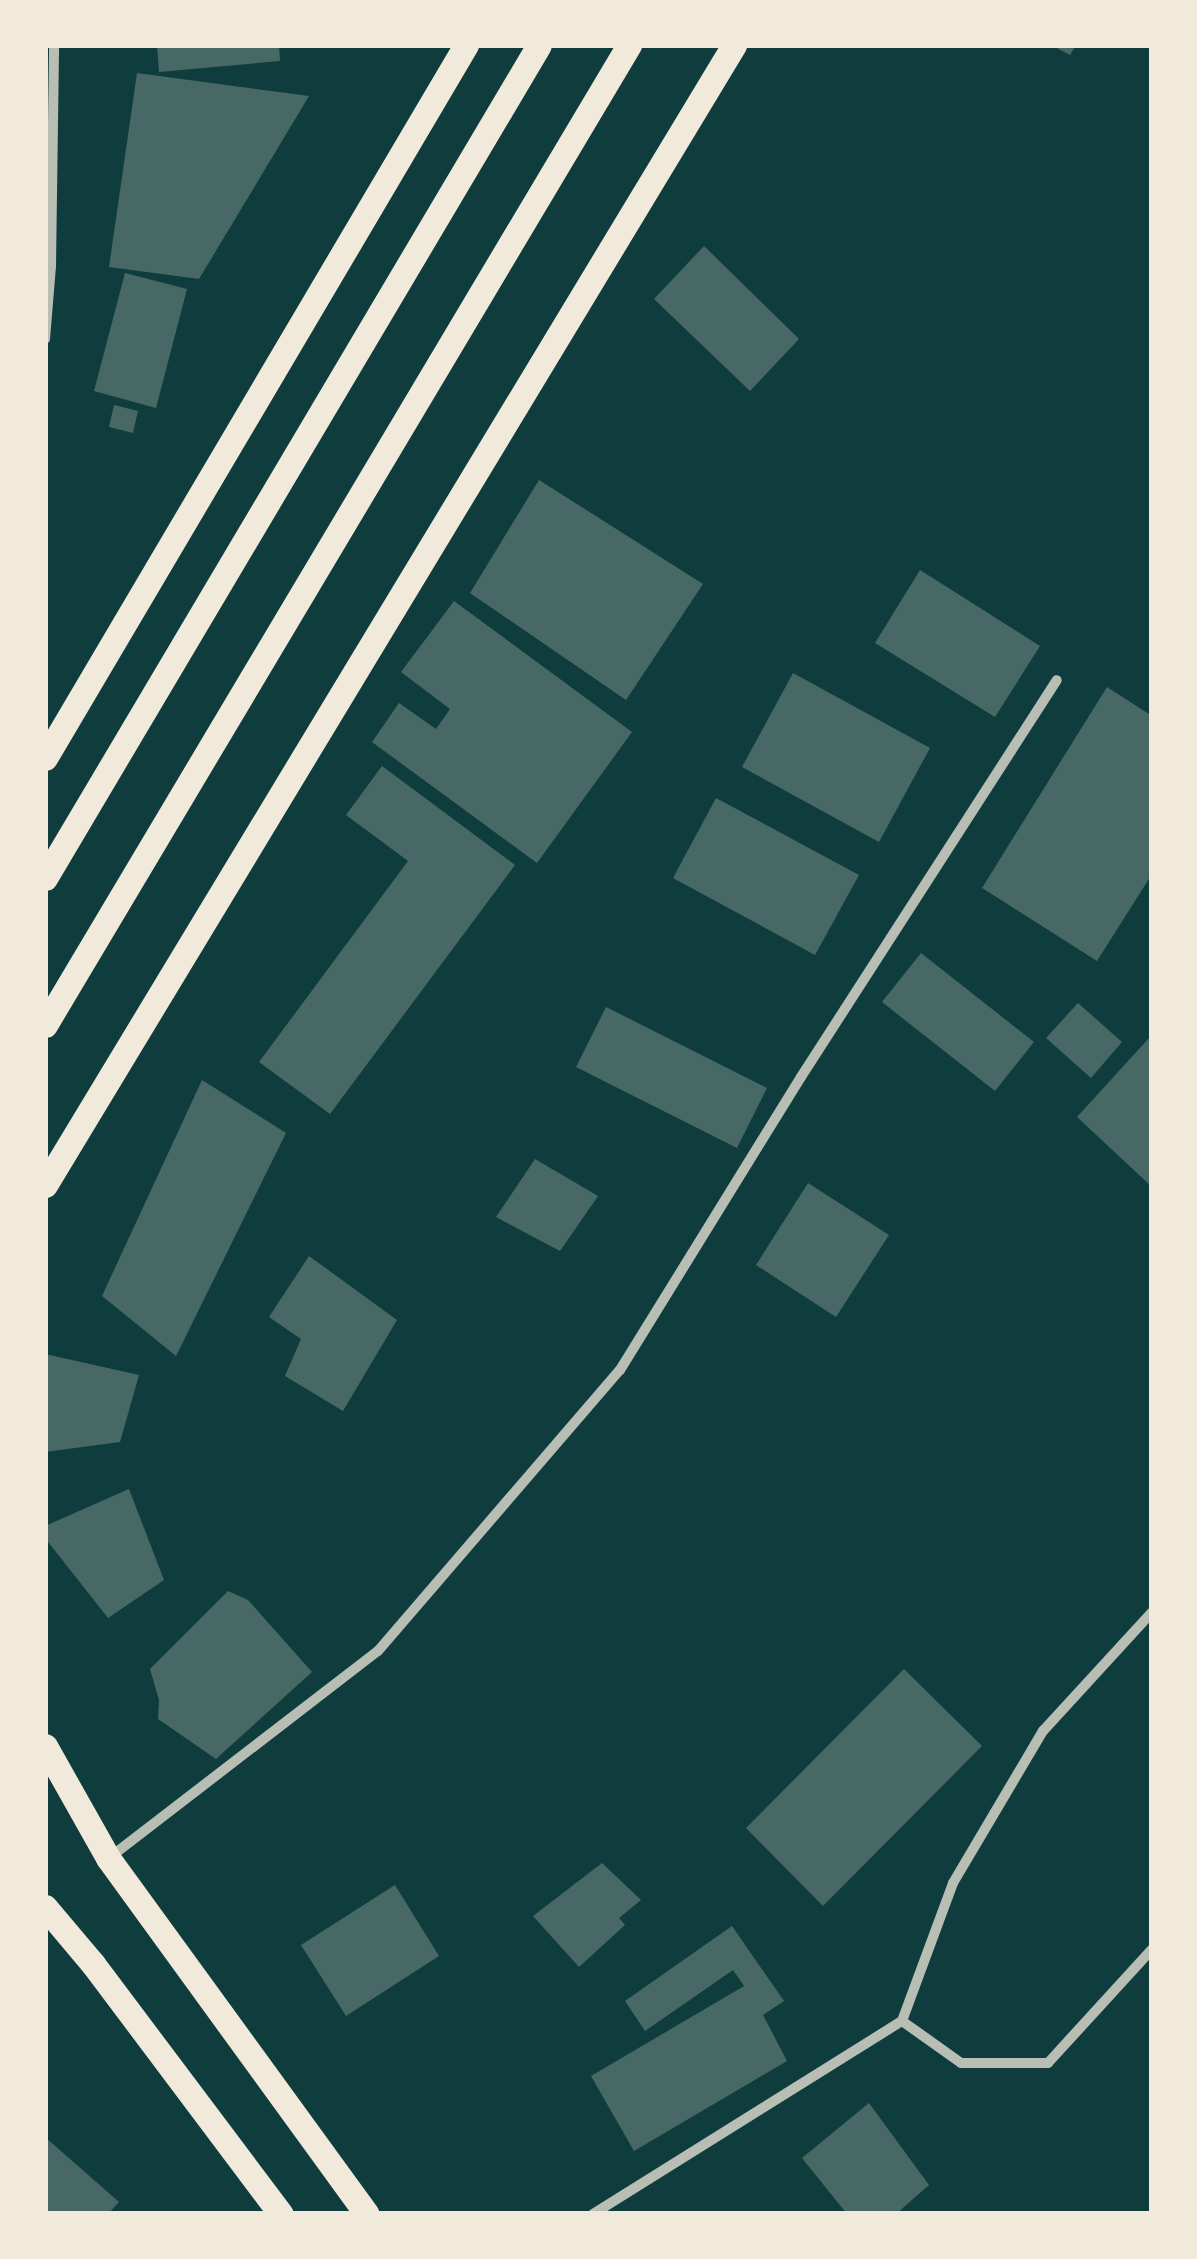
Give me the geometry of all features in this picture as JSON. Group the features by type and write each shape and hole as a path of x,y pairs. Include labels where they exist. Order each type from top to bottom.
{"main road":[{"path":"45,758 466,45"},
{"path":"45,878 539,45"},
{"path":"45,1025 629,45"},
{"path":"45,1185 734,45"},
{"path":"45,1746 108,1858 367,2214"},
{"path":"50,1916 282,2214"}],"street":[{"path":"45,339 51,266 54,45"},
{"path":"108,1858 378,1651 620,1370 800,1078 1057,680"},
{"path":"592,2214 902,2021 953,1883 1043,1731 1152,1612"},
{"path":"902,2021 961,2063 1048,2064 1152,1949"}],"building":[{"path":"157,45 279,45 280,61 159,72"},
{"path":"1051,45 1076,45 1070,55"},
{"path":"137,73 309,96 199,279 109,267"},
{"path":"704,246 799,339 750,391 654,299"},
{"path":"125,273 187,289 156,408 94,391"},
{"path":"114,405 138,411 133,433 109,427"},
{"path":"539,480 703,584 626,700 470,593"},
{"path":"920,570 1040,646 995,717 875,643"},
{"path":"454,601 632,732 537,863 372,742 399,703 436,729 450,709 401,672"},
{"path":"793,673 930,748 879,842 742,767"},
{"path":"1107,687 1152,716 1152,874 1097,961 982,888"},
{"path":"382,766 515,865 330,1114 259,1062 408,861 346,815"},
{"path":"716,798 859,875 815,955 673,878"},
{"path":"921,953 1034,1042 995,1091 882,1002"},
{"path":"1078,1003 1122,1042 1091,1078 1046,1038"},
{"path":"606,1007 767,1088 737,1148 576,1067"},
{"path":"1149,1038 1152,1041 1152,1187 1077,1117"},
{"path":"202,1080 286,1133 176,1356 102,1296"},
{"path":"535,1159 598,1196 560,1251 496,1217"},
{"path":"808,1183 889,1235 836,1317 756,1265"},
{"path":"309,1256 397,1320 343,1411 285,1376 301,1339 269,1317"},
{"path":"45,1354 139,1375 120,1442 45,1452"},
{"path":"129,1489 164,1580 108,1618 45,1538 45,1526"},
{"path":"228,1591 248,1600 312,1672 216,1759 158,1719 159,1700 150,1669"},
{"path":"904,1669 982,1746 823,1906 746,1828"},
{"path":"602,1863 641,1900 619,1918 625,1925 579,1967 533,1916"},
{"path":"395,1885 439,1956 346,2016 301,1945"},
{"path":"732,1926 784,2001 763,2015 787,2061 634,2151 591,2076 744,1986 733,1970 645,2031 625,2001"},
{"path":"869,2103 929,2185 896,2214 847,2214 802,2158"},
{"path":"45,2137 119,2202 108,2214 45,2214"}]}
